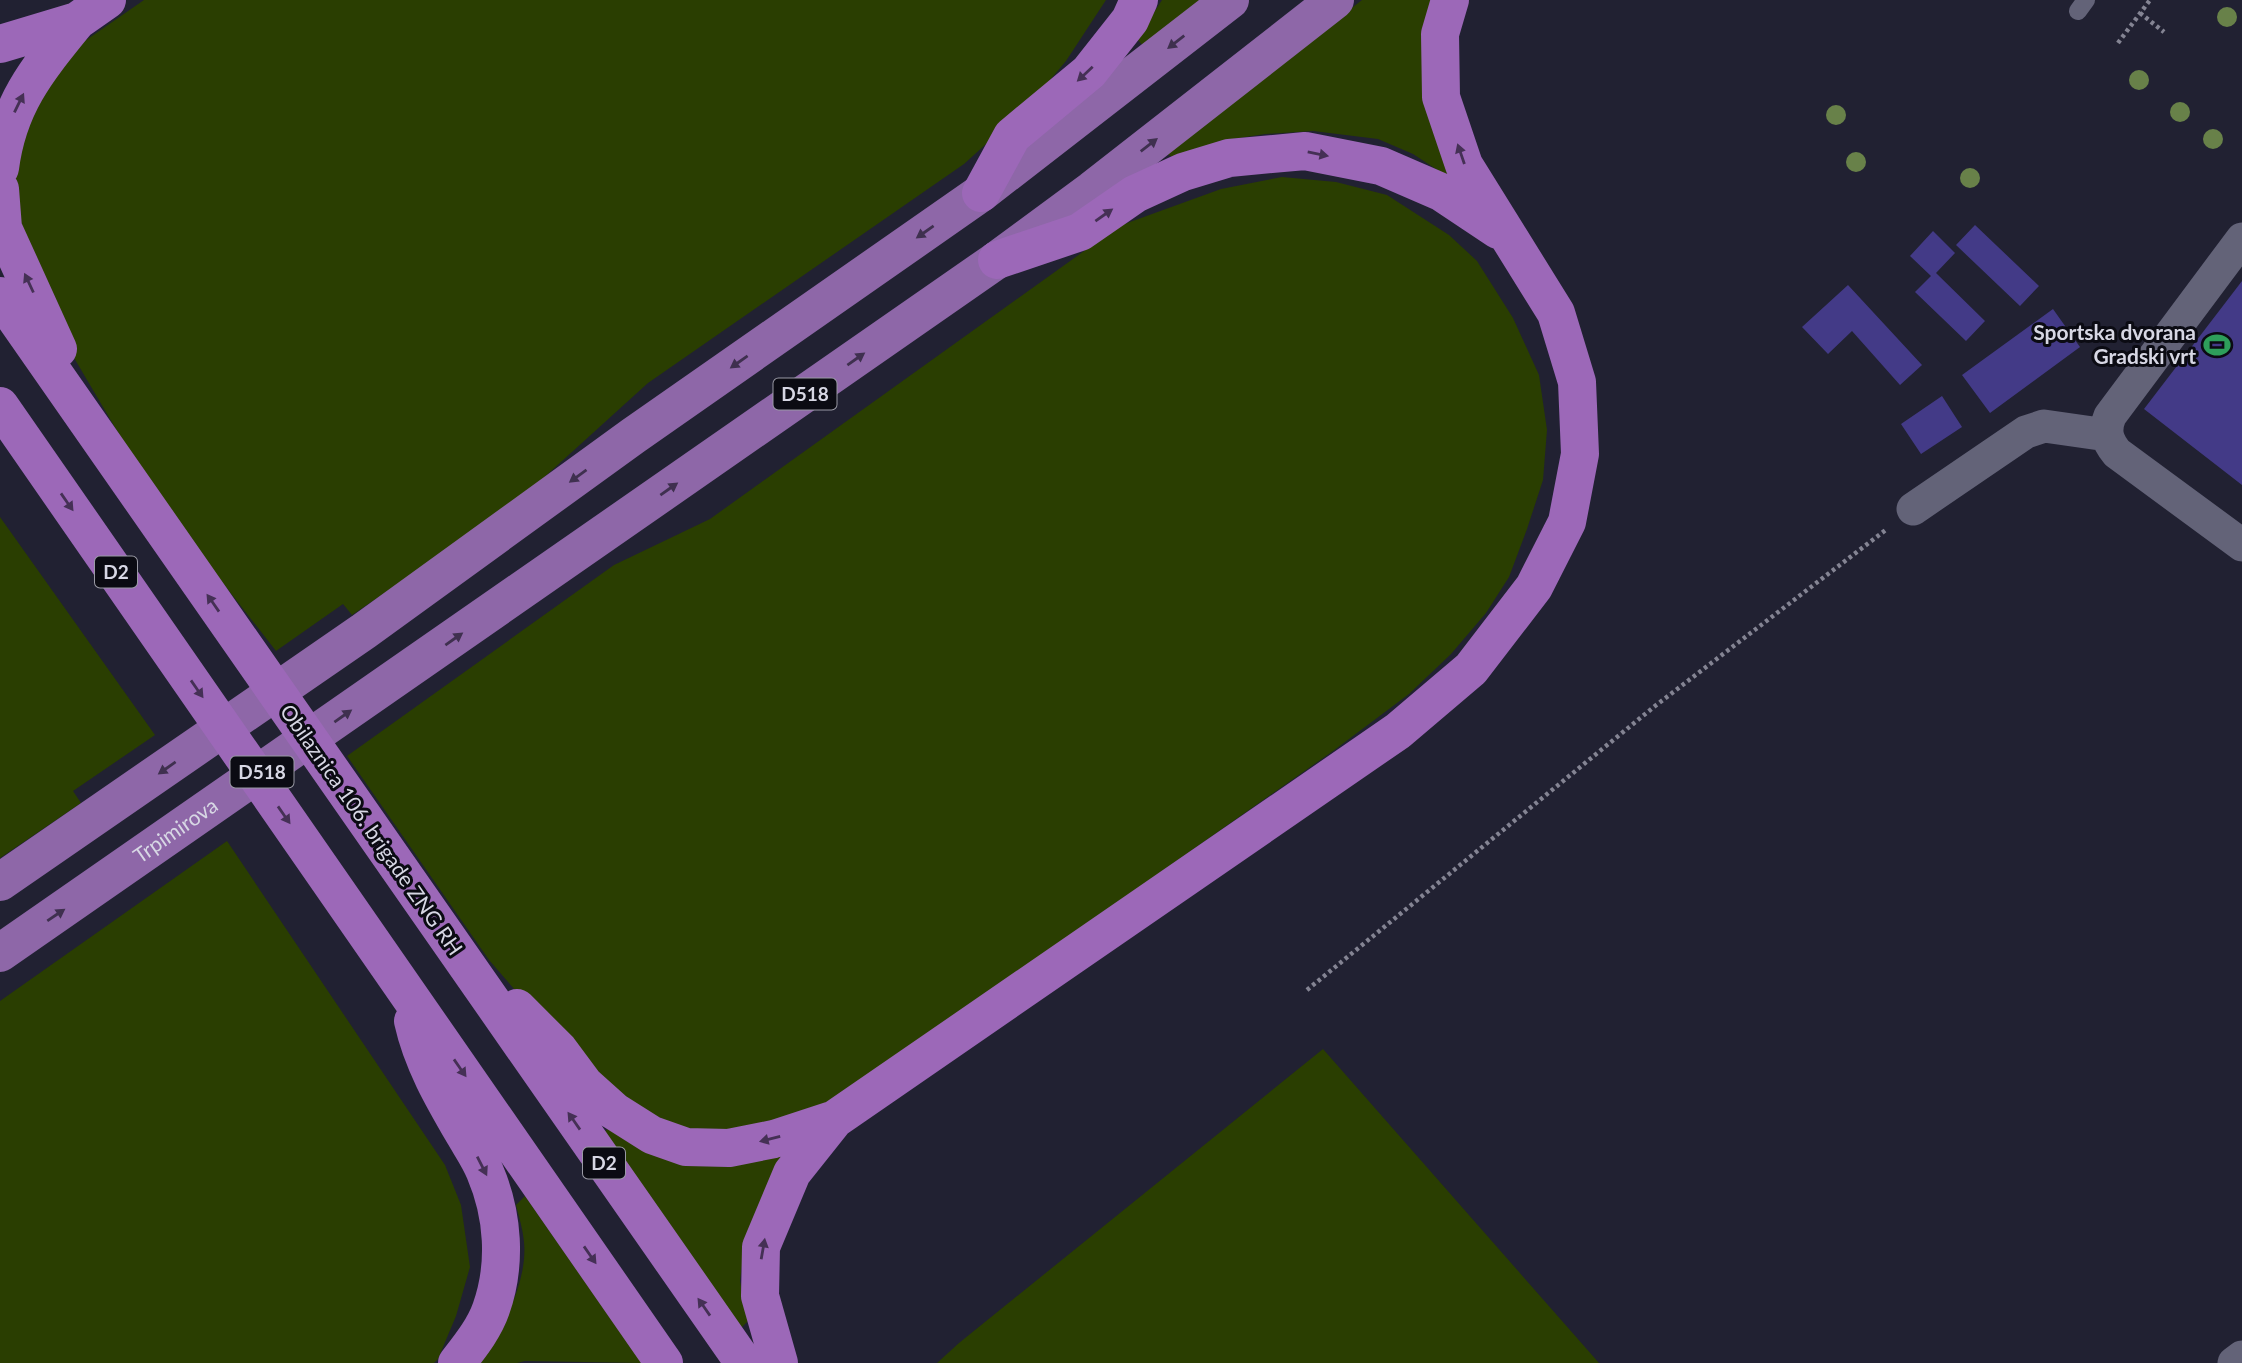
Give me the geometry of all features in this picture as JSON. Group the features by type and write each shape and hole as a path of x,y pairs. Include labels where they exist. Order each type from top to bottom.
{"highway":[{"path":"981,193 1012,136 1089,72 1130,20 1139,0"},
{"path":"464,963 513,1004 550,1041 585,1085 614,1111 652,1135 686,1147 729,1148 774,1139 835,1119 1398,731 1471,669 1534,587 1567,522 1580,454 1577,382 1556,313 1464,165 1441,97 1440,34 1450,0"},
{"path":"0,44 92,10"},
{"path":"0,168 4,141 17,106 36,72 92,10"},
{"path":"997,260 1080,232 1135,194 1183,172 1230,158 1305,151 1381,166 1441,192 1506,235"},
{"path":"0,189 3,228 57,346 82,414"},
{"name":"Obilaznica 106. brigade ZNG RH","path":"0,296 744,1363"},
{"name":"D2","path":"0,405 664,1363"},
{"path":"0,430 38,460"},
{"path":"408,992 417,1040 430,1072 485,1171 500,1218 501,1262 491,1308 476,1339 457,1363"},
{"path":"779,1363 760,1296 761,1247 792,1173 835,1119"}],"main road":[{"name":"D518","path":"0,882 364,631 633,436 981,193 1230,0"},
{"name":"D518","path":"997,260 1092,190 1335,0"},
{"name":"Trpimirova","path":"0,953 997,260"}],"street":[{"path":"2242,239 2110,416 2107,425 2110,444 2118,453 2242,545"},
{"path":"1913,509 2026,432 2044,426 2107,435"},
{"path":"2234,1363 2242,1357"}],"path":[{"path":"2118,43 2150,0"},
{"path":"2140,13 2164,32"},
{"path":"1307,990 1655,706 1913,509"}],"green space":[{"path":"144,0 1106,0 1066,61 1029,105 964,164 648,383 540,481 482,527 352,615 343,604 276,651 219,578 126,446 67,346 10,193 21,121 66,54"},
{"path":"1162,0 1207,0 1145,48 1137,39"},
{"path":"1362,0 1434,0 1459,184 1413,154 1378,139 1313,131 1265,134 1220,141 1175,159 1166,153"},
{"path":"1282,177 1336,182 1387,195 1449,235 1477,261 1513,318 1539,375 1547,430 1543,480 1509,577 1486,613 1451,654 1409,694 1333,751 837,1099 805,1117 697,1137 597,1085 489,960 347,756 614,565 710,519 1119,226 1221,189"},
{"path":"0,517 155,735 73,791 81,803 0,858"},
{"path":"227,841 445,1165 461,1205 470,1267 456,1316 438,1359 434,1363 0,1363 0,1001"},
{"path":"1323,1049 1599,1363 937,1363 959,1343"},
{"path":"610,1127 778,1153 785,1163 745,1241 740,1281 748,1321 739,1330 601,1135"},
{"path":"525,1196 642,1363 479,1363 504,1321 522,1274 524,1242 516,1205"}],"building":[{"path":"1975,225 2039,286 2020,306 1956,245"},
{"path":"1933,231 1955,253 1936,273 1985,321 1966,341 1915,292 1931,276 1910,256"},
{"name":"Sportska dvorana Gradski vrt","path":"2242,281 2242,485 2144,409"},
{"path":"1848,285 1922,365 1900,385 1852,331 1828,354 1802,327"},
{"path":"2053,309 2080,347 1990,413 1962,375"},
{"path":"1942,396 1962,427 1921,454 1901,424"}],"place":[{"name":"Sportska dvorana Gradski vrt","path":"2217,345"}]}
